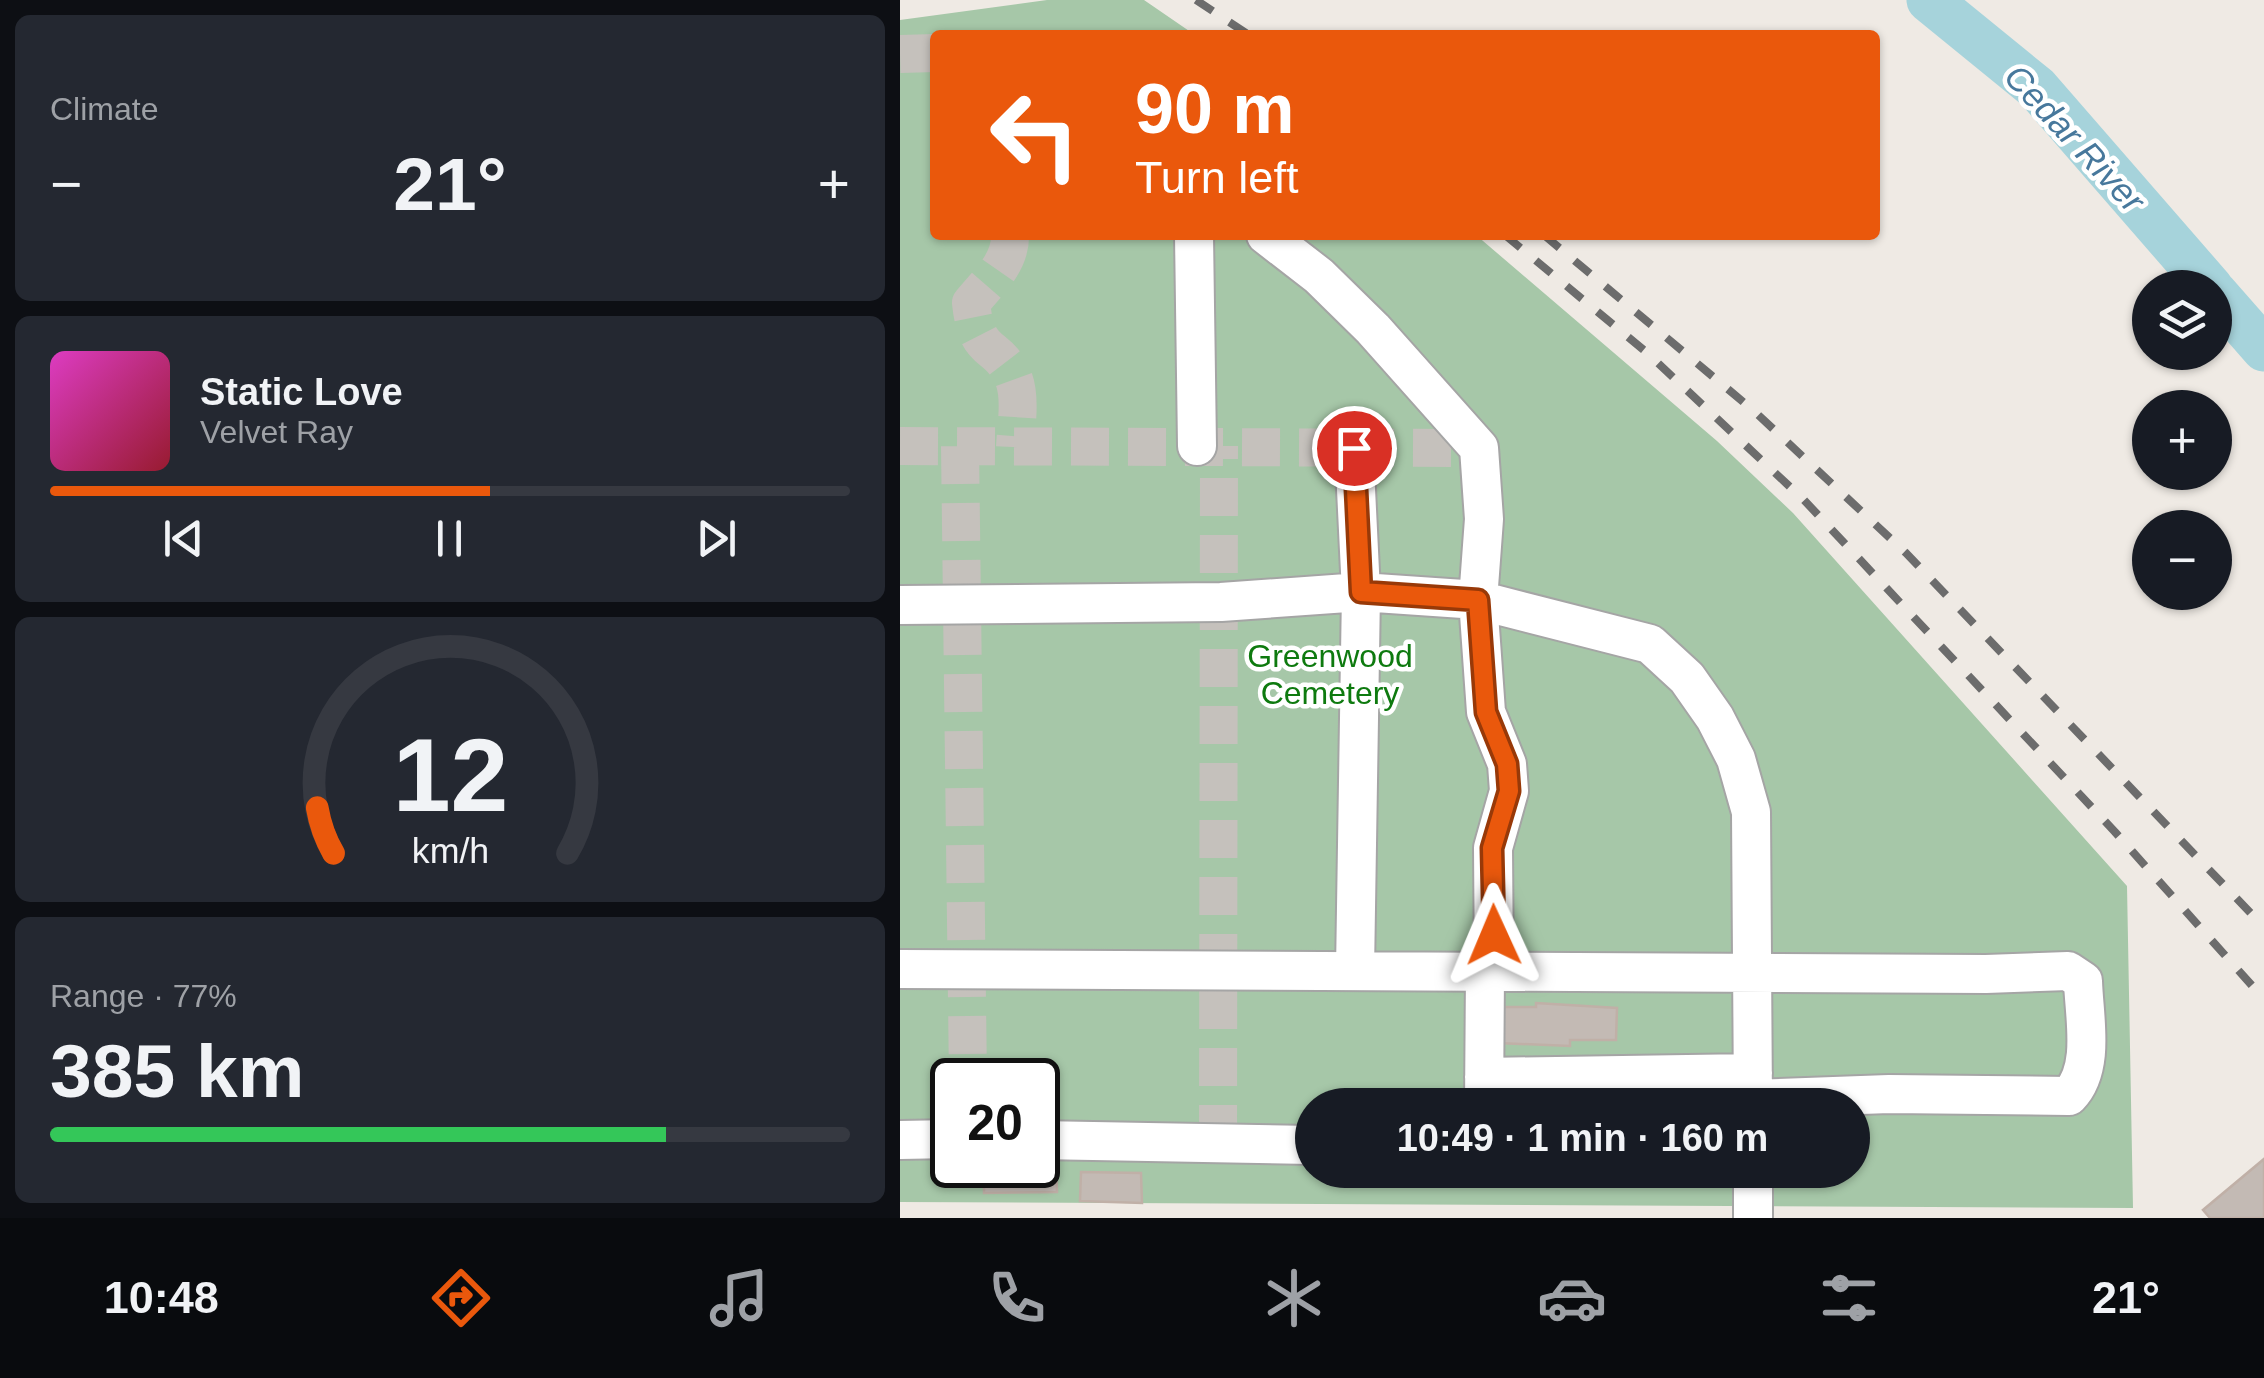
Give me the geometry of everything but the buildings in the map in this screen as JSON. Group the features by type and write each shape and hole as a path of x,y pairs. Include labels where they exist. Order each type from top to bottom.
{"lane":[{"path":"1194,240 1197,446"},
{"path":"1272,240 1318,276 1373,329 1479,448 1484,519 1478,600 1486,712 1507,764 1509,791 1492,848 1484,1088"},
{"path":"1354,448 1361,592 1356,972"},
{"path":"900,605 1221,602 1361,592 1478,600 1650,644 1687,678 1715,718 1736,759 1751,812 1753,1088"},
{"path":"900,969 2068,971 2083,981 2085,1062 2080,1084 2069,1096 1870,1093"},
{"path":"900,1140 930,1140"},
{"path":"1060,1140 1295,1145"},
{"path":"1753,1188 1753,1218"}],"green space":[{"name":"Greenwood Cemetery","path":"1047,0 1144,0 1188,30 930,30 930,240 1482,240 1717,441 1793,513 2127,886 2133,1208 900,1202 900,20"}],"waterway":[{"name":"Cedar River","path":"1929,0 2037,88 2195,270"},
{"name":"Cedar River","path":"2232,312 2264,349"}],"tunnel":[{"path":"900,54 930,53"},
{"path":"1010,240 1003,263 971,303 982,341 1006,364 1015,383 1015,447"},
{"path":"900,446 1479,448"},
{"path":"960,446 968,1058"},
{"path":"1218,1143 1219,446"}],"railway":[{"path":"1196,0 1241,30"},
{"path":"1511,240 1645,351 1804,500 2115,832 2264,999"},
{"path":"1550,240 1754,411 1906,553 2264,927"}],"route":[{"path":"1354,448 1361,592 1478,600 1486,712 1496,745 1507,764 1509,791 1492,848 1494,935"}]}
